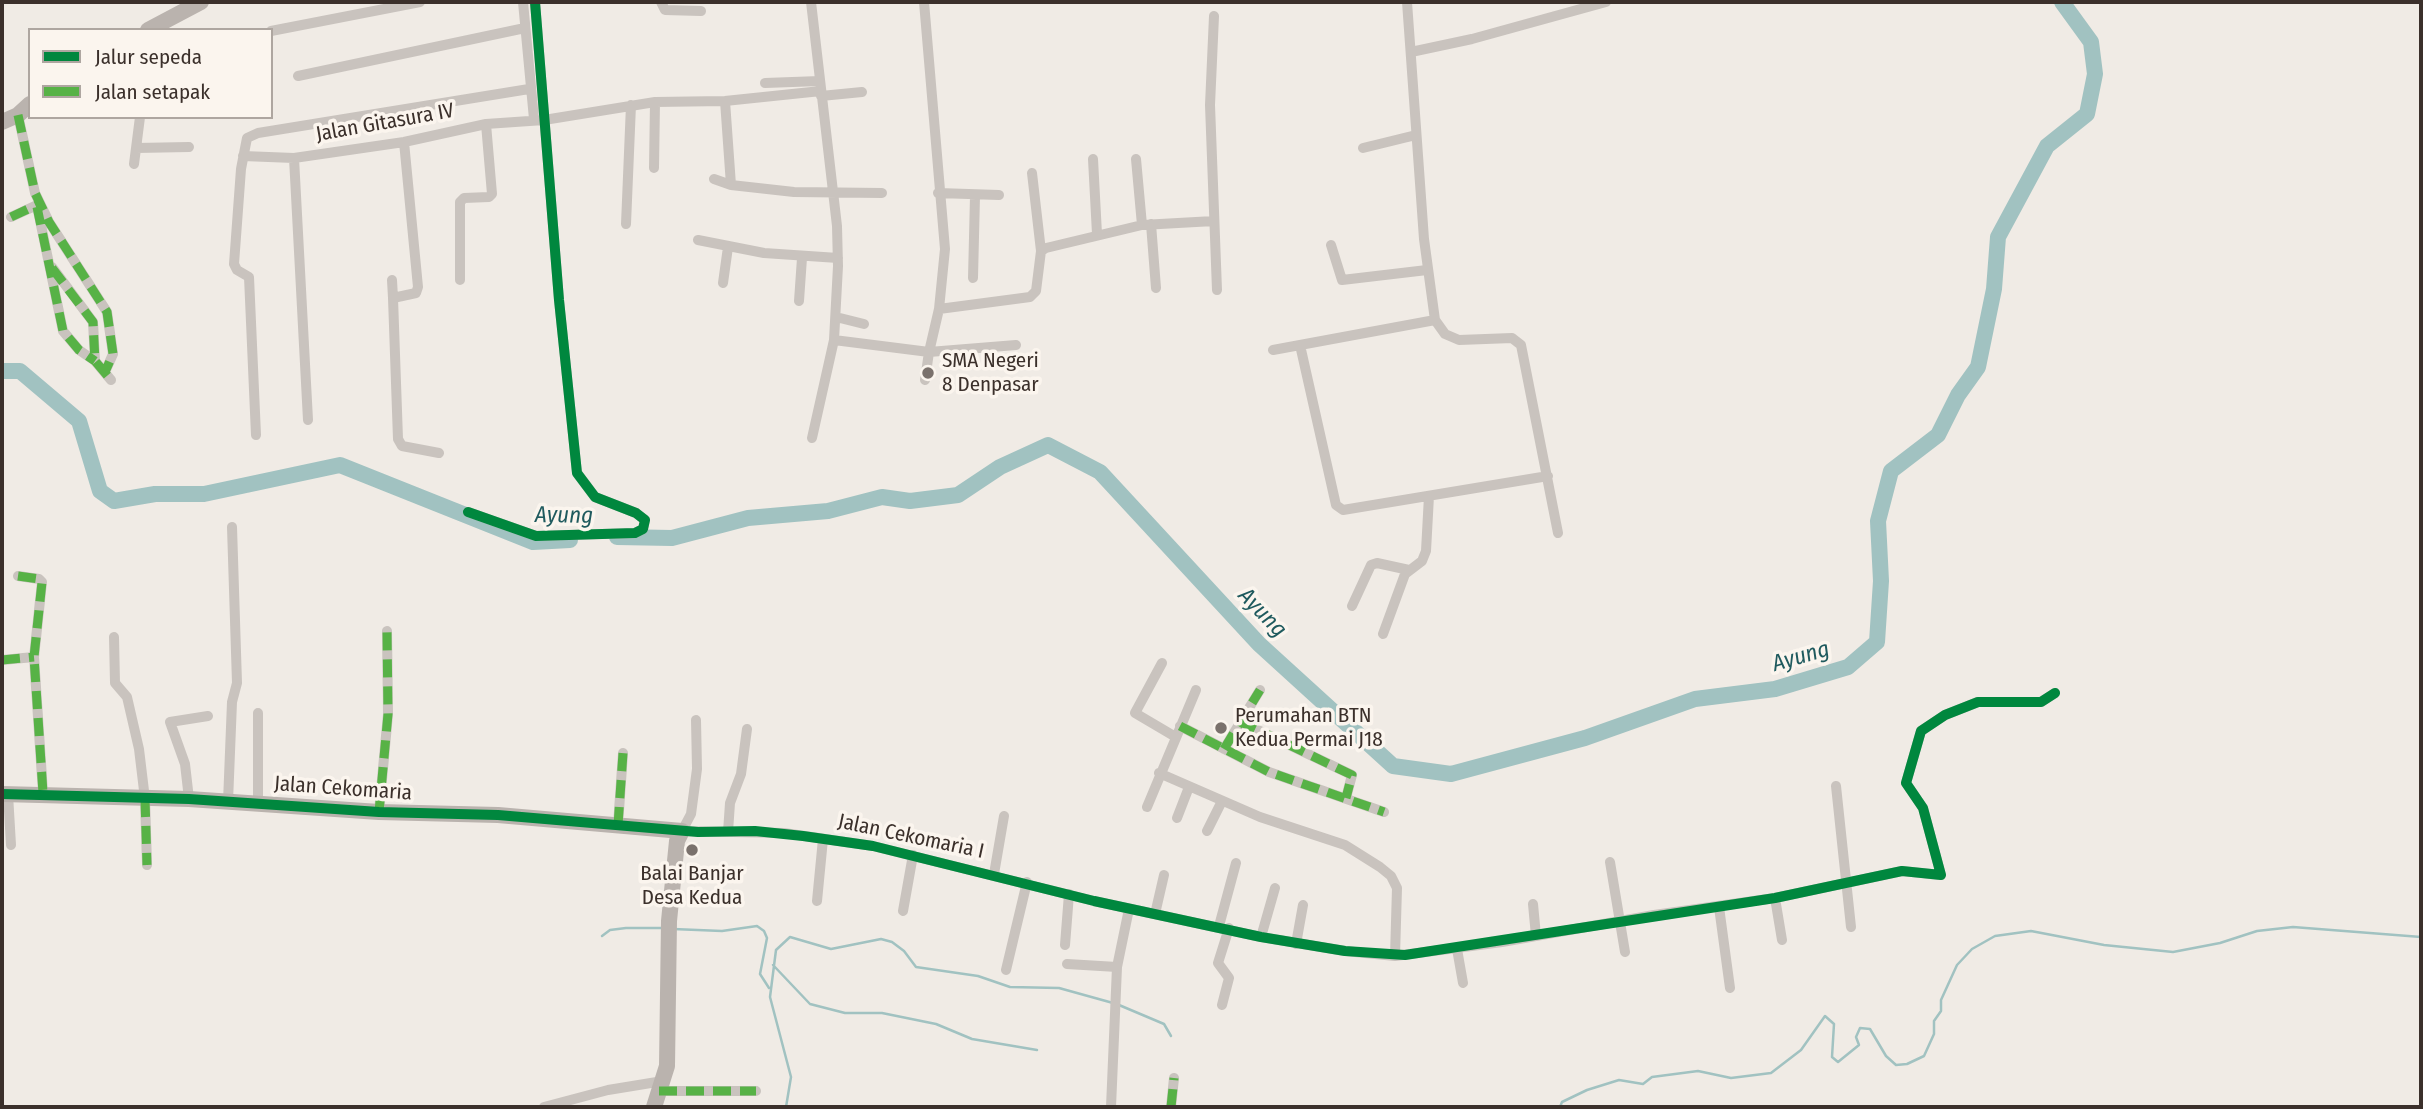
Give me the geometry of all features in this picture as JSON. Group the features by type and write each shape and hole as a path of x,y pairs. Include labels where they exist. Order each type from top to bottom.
{"street":[{"path":"152,28 201,2"},
{"path":"273,32 419,2"},
{"path":"523,2 529,89 539,119"},
{"path":"468,512 536,536 635,533 643,529 645,520 636,513 595,497 577,474 539,119 535,2"},
{"path":"661,2 665,10 701,11"},
{"path":"811,2 838,258 834,340 812,439"},
{"path":"923,2 945,249 939,309 925,380"},
{"path":"1407,2 1427,270 1435,320 1445,334 1459,340 1512,338 1521,345 1558,533"},
{"path":"1411,52 1472,39 1606,2"},
{"path":"1214,16 1210,105 1217,290"},
{"path":"298,75 525,28"},
{"path":"765,83 862,92"},
{"path":"256,435 249,277 237,270 234,264 243,156 247,138 258,133 529,89"},
{"name":"Jalan Gitasura IV","path":"243,156 294,158 404,142 486,124 655,102 725,101 820,89"},
{"path":"725,101 731,185"},
{"path":"654,168 655,102"},
{"path":"626,224 631,105"},
{"path":"2,122 24,110 36,199 64,334 108,376 113,354 107,312 36,199"},
{"path":"134,164 140,119"},
{"path":"460,280 460,202 464,198 489,197 492,194 486,124"},
{"path":"1363,148 1416,135"},
{"path":"393,298 416,293 418,287 404,142"},
{"path":"136,148 189,148"},
{"path":"294,158 308,420"},
{"path":"1093,159 1097,234"},
{"path":"1136,159 1156,288"},
{"path":"939,309 1030,297 1036,290 1041,251 1032,173"},
{"path":"714,179 731,185 832,194 882,192"},
{"path":"938,193 999,195"},
{"path":"973,278 975,196"},
{"path":"11,217 36,199"},
{"path":"1041,251 1097,234 1147,224 1214,220"},
{"path":"698,240 802,258 838,258"},
{"path":"1331,245 1340,279 1343,281 1427,270"},
{"path":"723,283 728,247"},
{"path":"799,301 802,258"},
{"path":"50,265 93,322 95,361"},
{"path":"392,280 399,444 439,453"},
{"path":"836,317 864,324"},
{"path":"1273,350 1435,320"},
{"path":"834,340 929,352 1017,345"},
{"path":"1300,345 1336,505 1343,510 1548,476"},
{"path":"1383,634 1409,570 1422,561 1426,551 1429,496"},
{"path":"228,802 232,702 237,683 232,527"},
{"path":"1352,606 1371,565 1377,563 1409,570"},
{"path":"18,576 39,579 42,582 34,657 43,793"},
{"path":"379,812 387,724 387,631"},
{"path":"114,637 115,683 127,697 139,749 145,799 147,865"},
{"path":"2,660 34,657"},
{"path":"1162,663 1135,713 1224,748 1269,772 1384,812"},
{"path":"1147,807 1196,690"},
{"path":"1224,748 1260,690"},
{"name":"Jalan Cekomaria I","path":"682,831 823,839 913,855 1129,909 1224,927 1261,937 1395,956 1457,949 1775,898 1902,871 1941,875 1923,808 1906,783 1921,731 1945,715 1978,702 2041,702 2055,693"},
{"path":"258,713 258,803"},
{"path":"189,799 185,764 170,722 208,716"},
{"path":"654,1107 668,1050 668,925 677,841 691,814 697,769 696,720"},
{"path":"1239,721 1352,775 1346,798"},
{"path":"728,832 730,803 743,766 747,729"},
{"path":"618,825 623,753"},
{"path":"1159,773 1260,817 1345,845 1391,876 1397,888 1398,906 1395,956"},
{"path":"1836,786 1851,927"},
{"path":"1177,818 1189,787"},
{"path":"5,794 11,845"},
{"name":"Jalan Cekomaria","path":"5,794 189,799 379,812 498,815 682,831"},
{"path":"1207,831 1222,801"},
{"path":"994,874 1004,816"},
{"path":"817,901 823,839"},
{"path":"903,911 913,855"},
{"path":"1610,862 1625,952"},
{"path":"1222,1005 1229,978 1218,962 1236,863"},
{"path":"1155,914 1164,875"},
{"path":"1006,970 1027,882"},
{"path":"1261,937 1275,888"},
{"path":"1065,945 1069,894"},
{"path":"1775,898 1782,940"},
{"path":"1533,904 1536,936"},
{"path":"1296,944 1303,905"},
{"path":"1719,907 1730,988"},
{"path":"1111,1107 1116,967 1129,909"},
{"path":"1457,949 1463,983"},
{"path":"1067,964 1116,967"},
{"path":"1171,1107 1174,1078"},
{"path":"544,1107 608,1090 661,1086 756,1091"}],"waterway":[{"name":"Ayung","path":"617,537 672,538 748,518 828,511 882,497 910,501 958,495 1000,467 1048,445 1100,472 1259,644 1393,766 1451,774 1585,738 1695,699 1775,689 1848,667 1877,642 1881,581 1878,521 1891,471 1938,435 1958,395 1978,367 1994,289 1998,237 2047,146 2087,114 2095,74 2091,42 2062,2"},
{"name":"Ayung","path":"2,371 20,371 79,421 100,491 114,501 155,494 204,494 340,465 533,542 570,540"},
{"path":"673,929 722,931 757,926 764,931 767,938 760,974 769,988"},
{"path":"1560,1107 1562,1102 1587,1090 1619,1080 1643,1084 1652,1077 1698,1071 1731,1078 1771,1073 1801,1050 1825,1016 1834,1024 1832,1057 1838,1062 1859,1045 1856,1037 1860,1028 1870,1029 1886,1056 1896,1065 1907,1064 1924,1056 1934,1034 1934,1021 1941,1011 1941,1000 1957,965 1972,949 1995,936 2031,931 2104,945 2173,952 2220,943 2257,931 2293,927 2421,937"},
{"path":"602,936 610,930 663,928"},
{"path":"786,1107 791,1077 770,997 776,950 790,937 831,949 881,939 892,942 904,951 916,967 978,976 1010,987 1059,988 1113,1003"},
{"path":"773,965 810,1004 845,1013 882,1013 936,1024 972,1039 1037,1050"},
{"path":"1119,1005 1164,1024 1171,1036"}],"marked path":[{"path":"18,115 35,193 49,222 107,312 113,354 105,372"},
{"path":"11,217 37,205"},
{"path":"37,207 63,331 79,350 95,361"},
{"path":"52,268 93,322 95,361 111,380"},
{"path":"18,576 39,579 42,582 34,657 43,793"},
{"path":"379,812 388,714 387,631"},
{"path":"2,660 34,657"},
{"path":"1224,749 1260,690"},
{"path":"1239,721 1352,775 1346,798"},
{"path":"1180,726 1269,772 1384,812"},
{"path":"618,825 623,753"},
{"path":"145,799 147,865"},
{"path":"1171,1107 1174,1078"},
{"path":"659,1091 756,1091"}],"cycle path":[{"path":"468,512 536,536 635,533 643,529 645,520 636,513 595,497 577,473 559,300 535,2"},
{"path":"2,794 189,799 379,812 498,815 698,832 755,831 803,836 873,846 1094,901 1261,937 1345,951 1405,955 1775,898 1902,871 1941,875 1923,808 1906,783 1921,731 1945,715 1978,702 2041,702 2055,693"}],"place":[{"name":"SMA Negeri 8 Denpasar","path":"928,373"},
{"name":"Perumahan BTN Kedua Permai J18","path":"1221,728"},
{"name":"Balai Banjar Desa Kedua","path":"692,850"}]}
